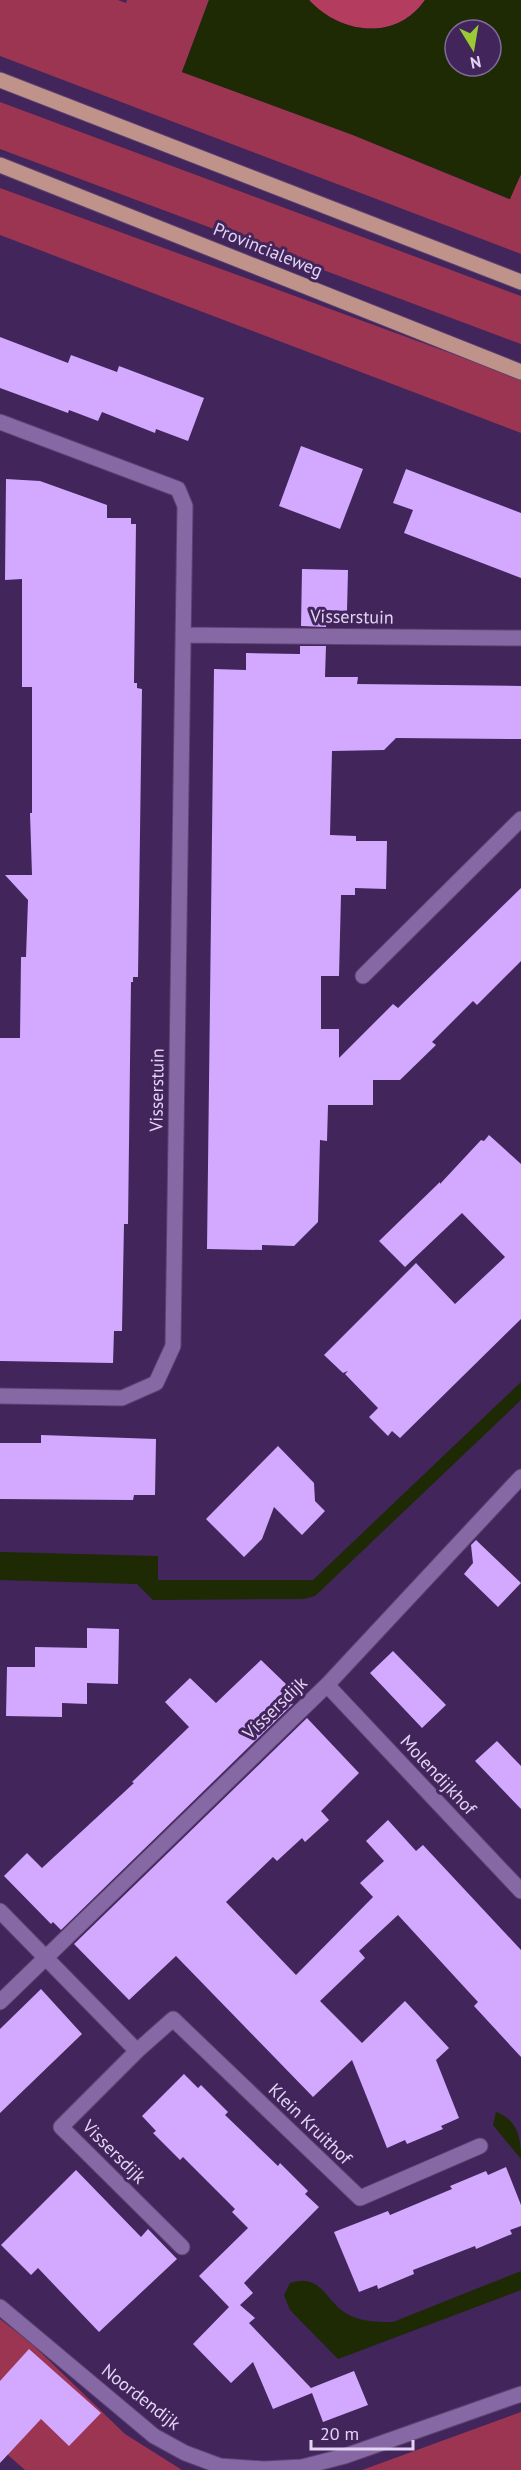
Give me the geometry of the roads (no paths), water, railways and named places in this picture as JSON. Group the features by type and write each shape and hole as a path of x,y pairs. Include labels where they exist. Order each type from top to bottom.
{"main road":[{"path":"0,80 521,282"},
{"name":"Provincialeweg","path":"0,165 521,372"}],"street":[{"name":"Visserstuin","path":"0,422 178,489 185,506 173,1346 156,1383 122,1398 0,1396"},
{"name":"Visserstuin","path":"183,635 521,638"},
{"path":"363,976 521,819"},
{"name":"Vissersdijk","path":"0,2002 327,1685 521,1477"},
{"name":"Molendijkhof","path":"327,1685 521,1891"},
{"path":"0,1911 137,2051"},
{"name":"Klein Kruithof","path":"137,2051 173,2019 360,2198 480,2146"},
{"name":"Vissersdijk","path":"137,2051 61,2127 182,2247"},
{"name":"Noordendijk","path":"0,2307 154,2436 185,2453 220,2466 264,2469 302,2467 345,2456 521,2394"}]}
